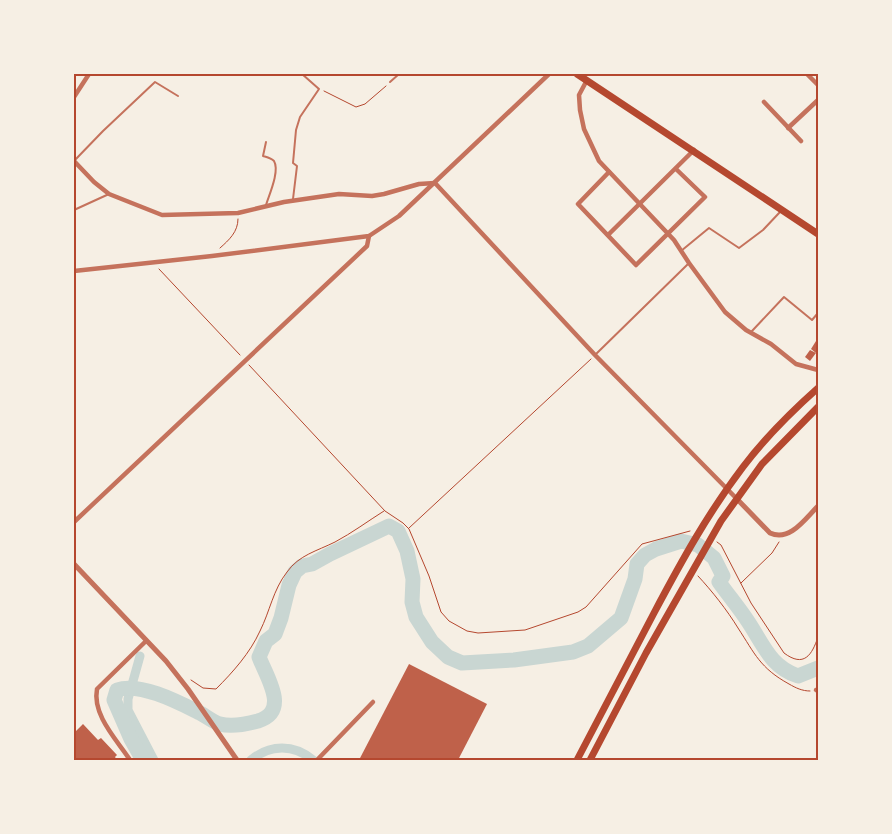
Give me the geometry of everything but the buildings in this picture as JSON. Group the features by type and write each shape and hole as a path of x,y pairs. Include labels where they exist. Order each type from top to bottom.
{"main road":[{"path":"577,74 818,234"},
{"path":"577,760 696,535 744,466 772,433 818,388"},
{"path":"590,760 709,539 736,498 762,464 818,407"}],"street":[{"path":"74,97 89,74"},
{"path":"74,271 370,236 399,216 549,74"},
{"path":"807,74 818,85"},
{"path":"587,80 579,95 580,110 584,130 598,161 668,234 725,312 751,333 771,344 796,364 818,370"},
{"path":"788,128 818,100"},
{"path":"764,102 801,141"},
{"path":"608,235 694,150"},
{"path":"74,161 94,182 109,194 162,215 238,213 293,200 339,194 372,196 419,184 435,183"},
{"path":"609,172 578,204 636,265 705,197 676,169"},
{"path":"435,183 595,355 770,533 782,536 792,532 818,506"},
{"path":"74,522 367,246 370,236"},
{"path":"74,564 166,661 184,683 237,760"},
{"path":"130,760 99,714 96,696 97,689 146,640"},
{"path":"319,760 373,702"}],"lane":[{"path":"293,200 297,166 293,164 296,130 300,117 319,89 302,74"},
{"path":"390,82 399,74"},
{"path":"74,161 155,82 178,96"},
{"path":"266,142 263,156 270,158 274,162 275,167 275,178 266,206"},
{"path":"74,210 109,194"},
{"path":"681,251 709,228 739,248 763,230 782,210"},
{"path":"595,355 689,264"},
{"path":"751,333 784,297 812,320 818,314"}],"path":[{"path":"319,89 356,108 365,104 390,82"},
{"path":"212,256 236,230 238,226 238,213"},
{"path":"152,262 385,511 403,522 409,529 429,576 441,612 457,626 467,631 478,633 525,630 578,612 586,607 642,544 691,530 696,535"},
{"path":"409,529 595,355"},
{"path":"184,683 191,680 208,690 216,690 228,677 261,631 274,591 297,560 336,542 385,511"},
{"path":"741,584 772,553 782,536"},
{"path":"709,539 721,545 741,584 784,653 791,658 802,660 807,658 815,648 818,637"},
{"path":"692,570 699,576 738,627 758,661 767,670 777,678 804,691 817,690"}],"waterway":[{"path":"143,760 131,739 114,700 117,690 126,688 137,689 159,694 224,725 249,723 268,716 273,710 274,693 259,657 266,641 275,634 289,585 295,572 302,566 312,564 389,526 398,531 407,551 413,579 412,602 416,617 432,642 448,657 462,663 514,660 573,652 588,646 621,618 635,579 637,564 645,555 656,549 681,541 698,545 714,558 723,576 719,582 746,618 769,655 781,667 798,676 818,668"},
{"path":"140,656 128,699 128,710 154,760"},
{"path":"251,760 266,751 282,748 298,751 313,760"}]}
